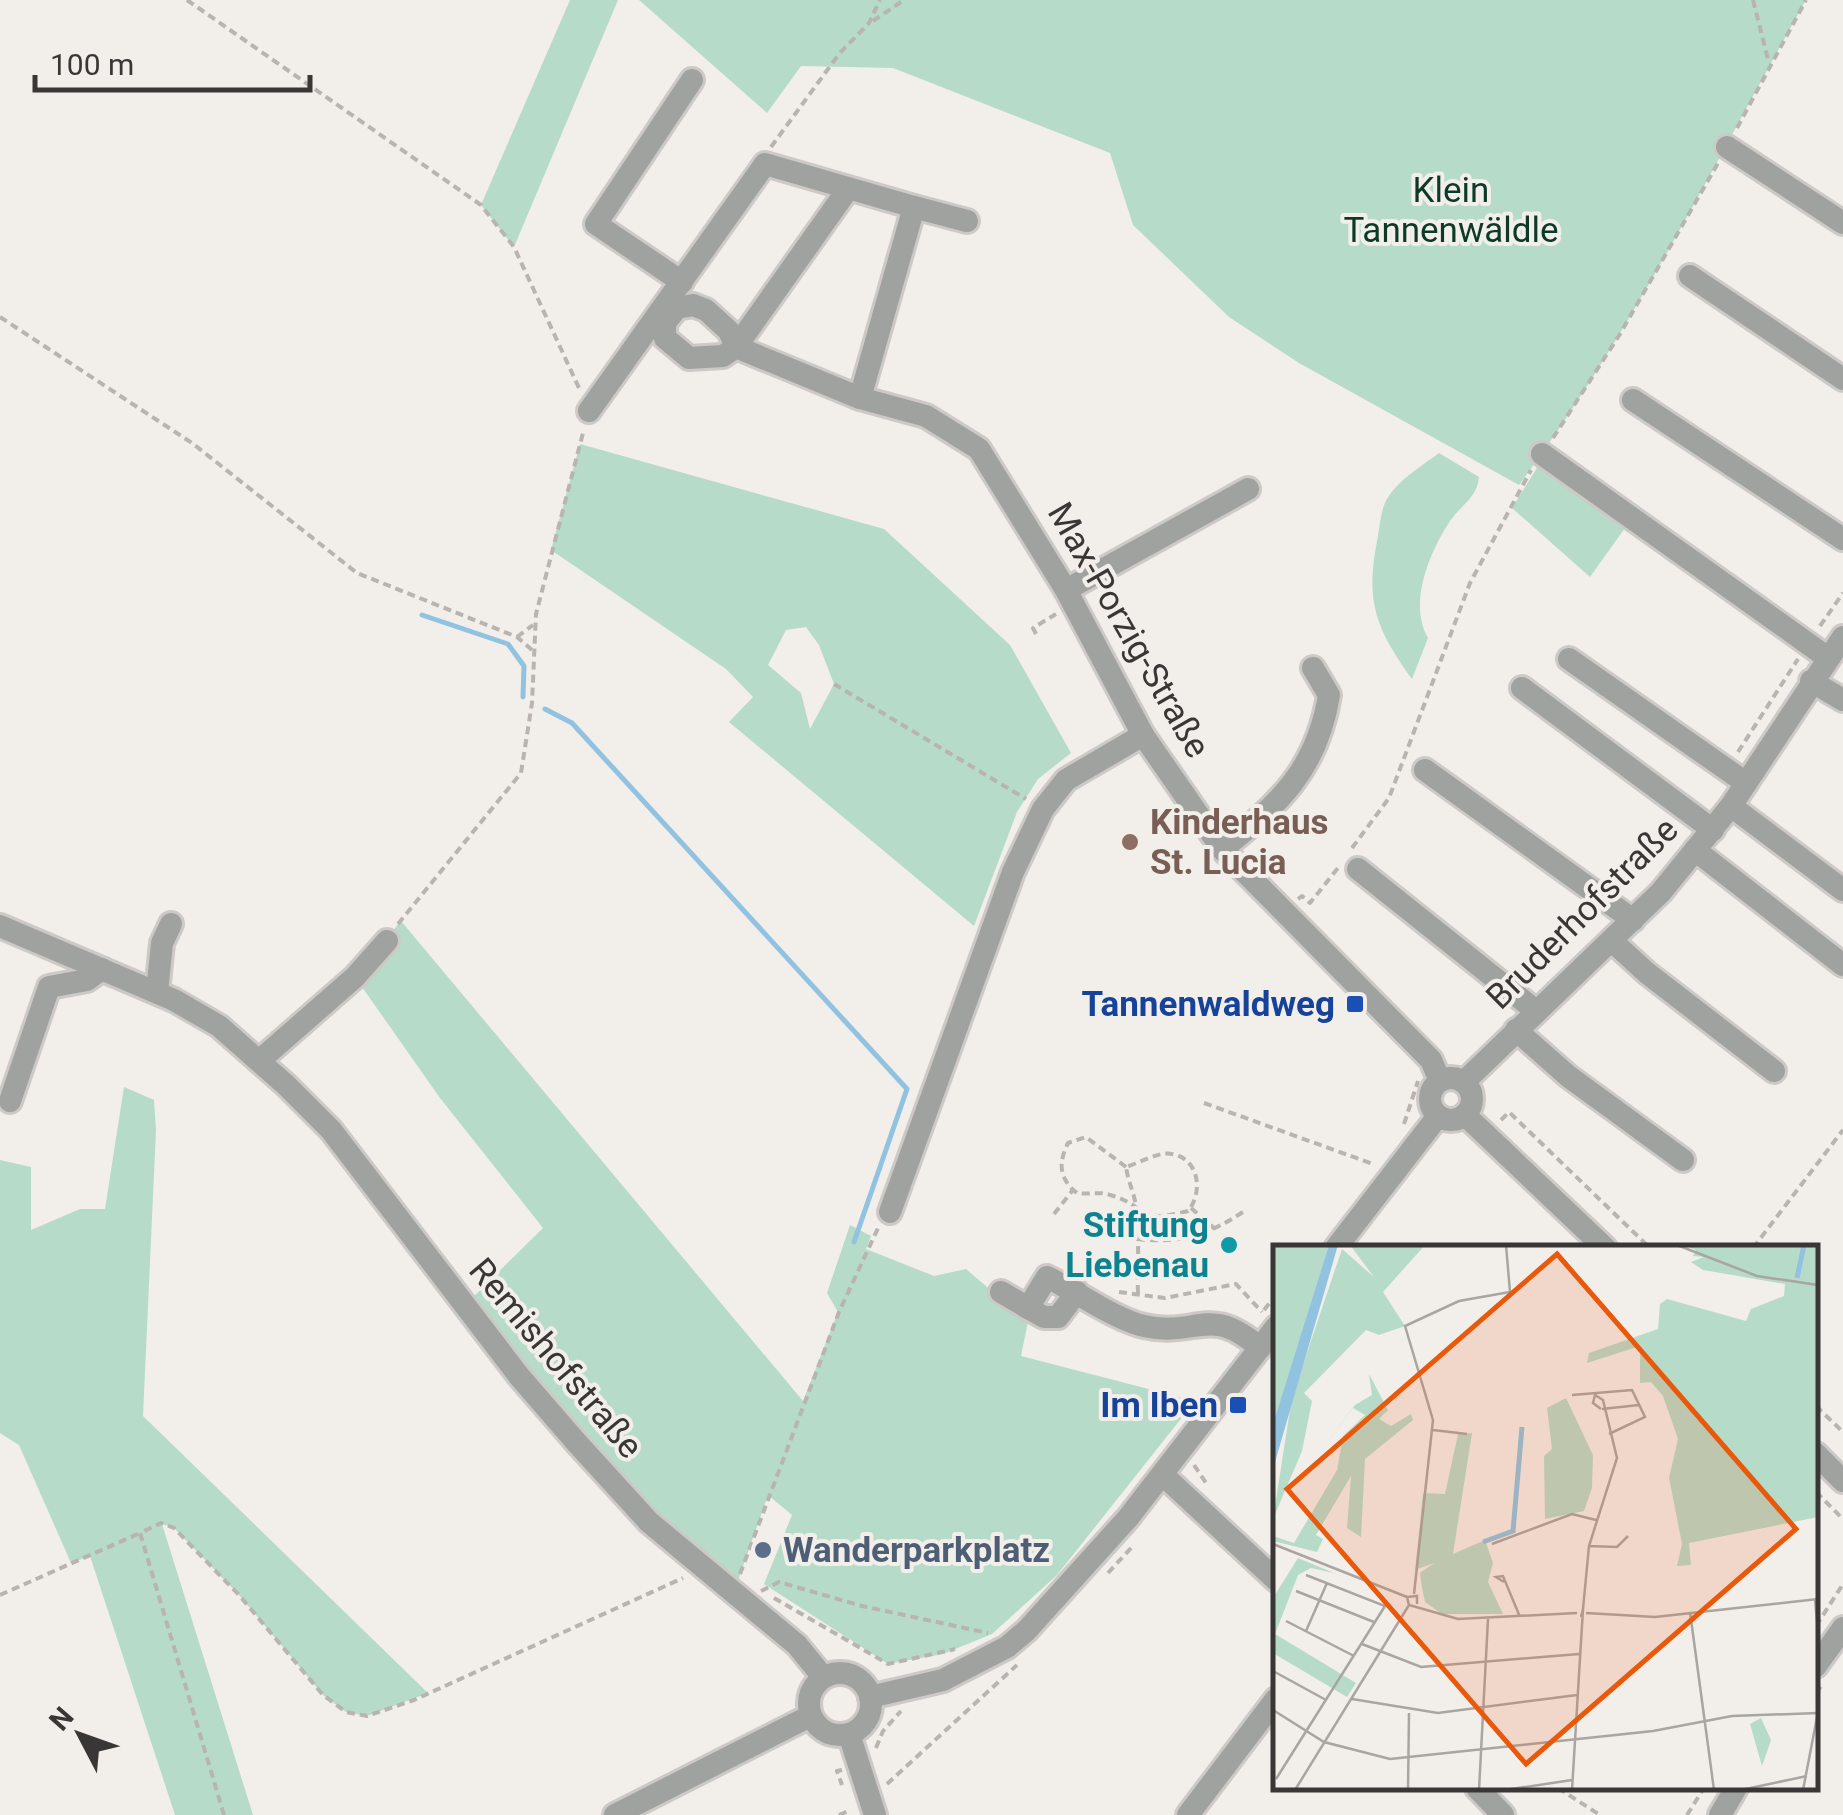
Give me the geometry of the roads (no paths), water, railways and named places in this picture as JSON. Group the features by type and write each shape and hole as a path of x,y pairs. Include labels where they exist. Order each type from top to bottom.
{"street":[{"name":"Max-Porzig-Straße","path":"692,80 596,224 677,296 706,310 729,331 736,346 860,398 926,416 979,450 1070,597 1143,735 1222,848 1445,1075"},
{"path":"1727,147 1843,223"},
{"path":"589,411 677,296 765,164 967,221"},
{"path":"677,296 665,323 665,338 678,352 706,360 736,346 848,189"},
{"path":"860,398 914,207"},
{"path":"1690,276 1843,379"},
{"path":"1633,400 1843,539"},
{"path":"1542,454 1828,658"},
{"path":"1070,597 1248,490"},
{"name":"Bruderhofstraße","path":"1445,1075 1516,1030 1633,920 1731,806 1843,637"},
{"path":"1569,660 1746,783"},
{"path":"1222,848 1292,788 1319,742 1329,696 1313,668"},
{"path":"1812,681 1843,700"},
{"path":"1522,688 1713,830"},
{"path":"890,1212 1012,872 1043,809 1066,780 1143,735"},
{"path":"1426,770 1633,920"},
{"path":"1731,806 1843,890"},
{"path":"1695,850 1843,965"},
{"path":"1358,869 1536,1011"},
{"path":"156,992 162,943 171,924"},
{"name":"Remishofstraße","path":"0,926 156,992 219,1026 259,1061 331,1130 519,1376 649,1522 797,1646 824,1677"},
{"path":"259,1061 355,977 387,940"},
{"path":"1612,941 1647,974 1774,1071"},
{"path":"10,1101 49,987 86,980 102,969"},
{"path":"1516,1030 1568,1076 1683,1160"},
{"path":"1445,1075 1472,1098 1465,1115 1457,1120 1438,1116 1431,1094 1445,1075"},
{"path":"1465,1115 1600,1245"},
{"path":"1338,1245 1383,1170 1438,1116"},
{"path":"1028,1308 1047,1277 1140,1326 1225,1322 1252,1341"},
{"path":"1001,1292 1044,1317 1058,1317 1077,1292"},
{"path":"870,1697 944,1680 1007,1646 1064,1594 1184,1447 1269,1320"},
{"path":"1818,1456 1843,1481"},
{"path":"1163,1475 1273,1577"},
{"path":"1818,1663 1843,1628"},
{"path":"838,1672 852,1675 864,1684 870,1697 870,1713 862,1726 849,1734 834,1735 820,1728 810,1716 813,1687 838,1672"},
{"path":"1188,1815 1273,1703"},
{"path":"615,1815 810,1716"},
{"path":"849,1734 875,1815"},
{"path":"1720,1815 1735,1790"},
{"path":"1482,1797 1504,1815"}],"waterway":[{"path":"422,615 508,644 524,666 523,697"},
{"path":"545,709 572,723 907,1089 854,1242"}],"place":[{"name":"Kinderhaus St. Lucia","path":"1130,842"},
{"name":"Tannenwaldweg","path":"1355,1004"},
{"name":"Stiftung Liebenau","path":"1229,1245"},
{"name":"Im Iben","path":"1238,1405"},
{"name":"Wanderparkplatz","path":"763,1550"}],"park label":[{"name":"Klein Tannenwäldle","path":"1451,210"}]}
